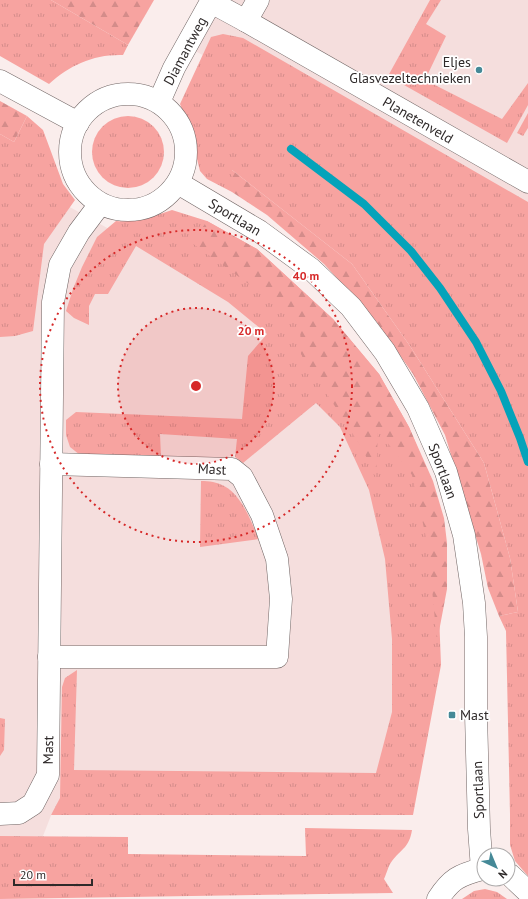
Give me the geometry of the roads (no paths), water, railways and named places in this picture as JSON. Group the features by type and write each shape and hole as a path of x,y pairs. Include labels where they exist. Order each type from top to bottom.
{"street":[{"path":"246,21 258,0"},
{"name":"Planetenveld","path":"212,1 525,174"},
{"name":"Diamantweg","path":"159,102 174,68 212,1"},
{"path":"0,81 78,123"},
{"path":"137,94 159,102 176,118 185,139 186,162 178,183 156,203 128,211 100,204 78,182 69,153 78,123 93,105 114,95 137,94"},
{"name":"Sportlaan","path":"178,183 259,231 311,269 351,307 385,352 418,408 446,472 464,535 474,603 476,637 476,714 479,829 481,847"},
{"name":"Mast","path":"0,814 19,813 33,804 48,775 53,302 60,265 79,232 100,204"},
{"name":"Mast","path":"49,657 277,657 281,598 276,559 262,515 242,477 232,469 51,464"},
{"path":"438,899 446,886 462,874 476,871"},
{"path":"516,881 528,892"}],"waterway":[{"path":"291,149 364,204 411,251 440,288 476,342 501,391 528,462"}],"place":[{"name":"Eljes Glasvezeltechnieken","path":"479,70"},
{"name":"Mast","path":"452,715"}]}
